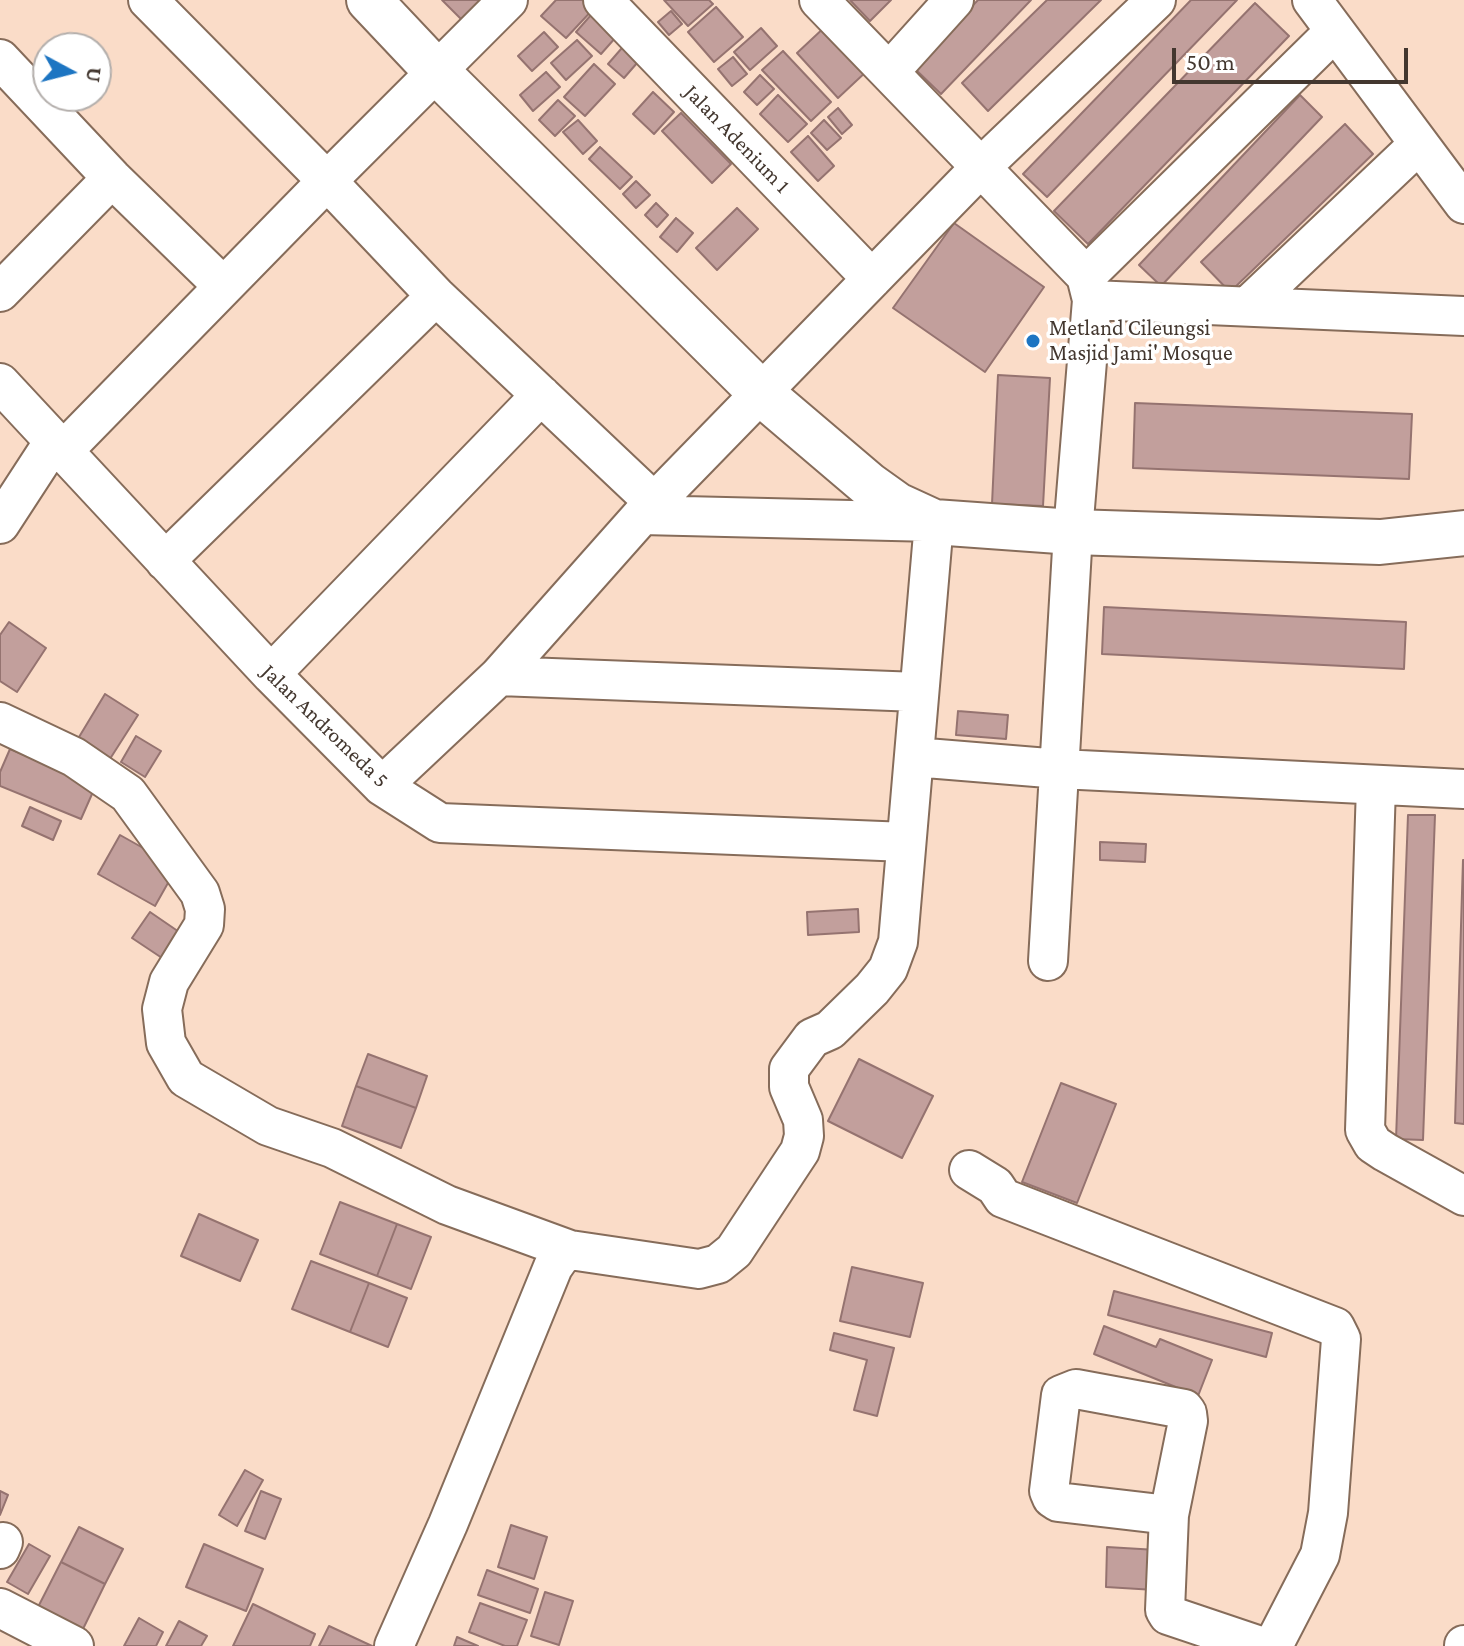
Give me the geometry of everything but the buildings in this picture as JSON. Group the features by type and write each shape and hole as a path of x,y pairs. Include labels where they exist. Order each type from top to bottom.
{"street":[{"path":"148,0 436,296 541,395 648,509 934,522 1073,532 1380,542 1464,533"},
{"path":"369,0 436,71 762,394 869,485 897,505 934,522"},
{"path":"0,524 59,446 508,0"},
{"name":"Jalan Adenium 1","path":"603,0 872,279"},
{"path":"819,0 890,71 1089,288 1248,306 1464,316"},
{"path":"890,71 954,0"},
{"path":"382,786 499,676 648,509 980,168 1156,0"},
{"path":"1312,0 1464,204"},
{"path":"1048,961 1089,288 1334,32"},
{"path":"5,75 223,286"},
{"path":"1248,306 1418,145"},
{"path":"0,292 112,178"},
{"path":"165,561 436,296"},
{"name":"Jalan Andromeda 5","path":"0,383 271,674 382,786 440,823 906,842"},
{"path":"271,674 541,395"},
{"path":"0,722 74,757 128,794 200,893 205,909 204,925 169,982 162,1009 166,1043 186,1078 268,1126 332,1148 447,1205 570,1250 699,1269 718,1264 734,1251 800,1151 804,1136 803,1120 789,1087 789,1069 812,1038 830,1030 872,989 888,969 898,942 934,522"},
{"path":"499,676 918,692"},
{"path":"914,757 1060,769 1464,789"},
{"path":"1376,786 1365,1130 1373,1144 1464,1196"},
{"path":"969,1170 995,1186 1003,1198 1335,1327 1341,1339 1328,1513 1320,1555 1274,1644 1268,1646"},
{"path":"394,1646 448,1524 553,1267 570,1250"},
{"path":"1169,1515 1165,1610 1176,1633 1260,1646"},
{"path":"0,1608 74,1646"}],"place":[{"name":"Metland Cileungsi Masjid Jami' Mosque","path":"1033,341"}]}
